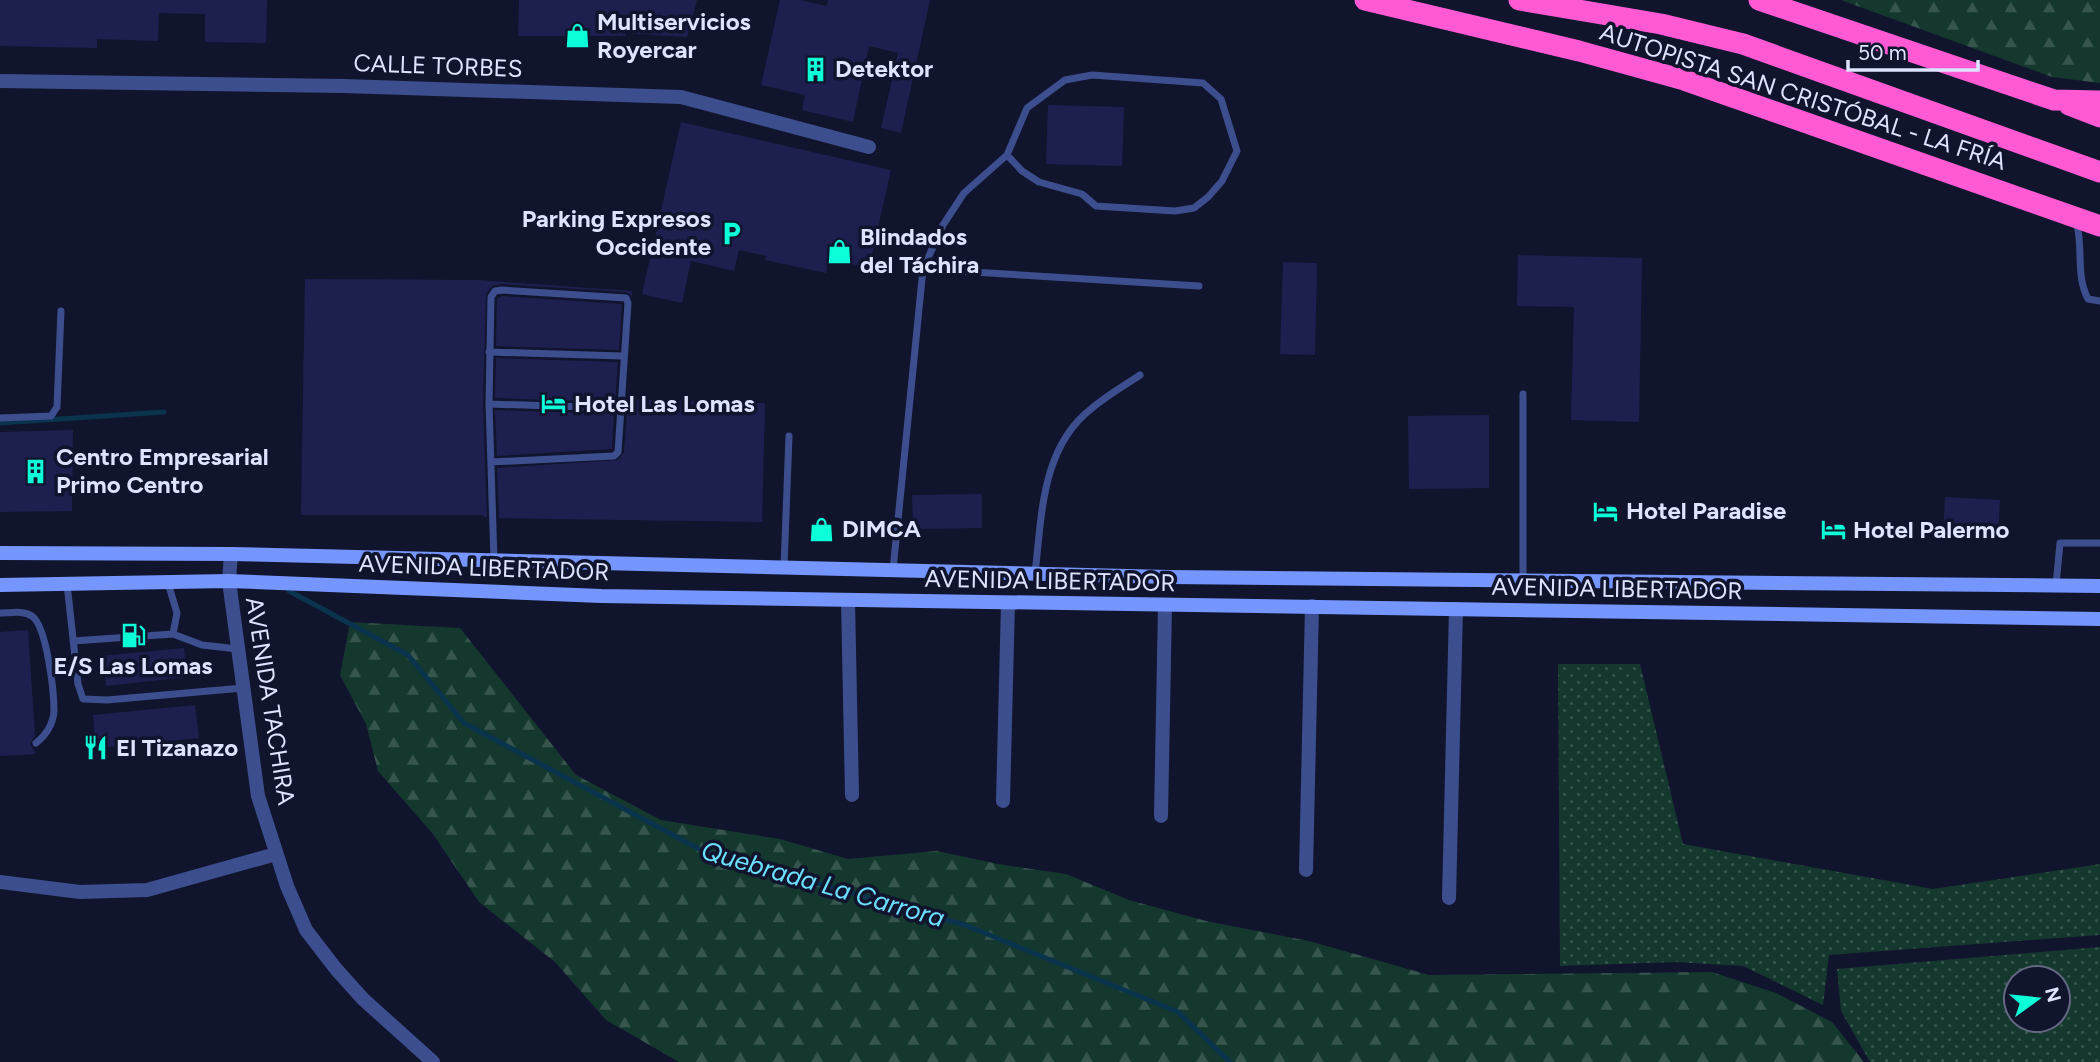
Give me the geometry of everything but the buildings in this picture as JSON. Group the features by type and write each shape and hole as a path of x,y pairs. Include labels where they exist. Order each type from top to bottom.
{"highway":[{"name":"AUTOPISTA SAN CRISTÓBAL - LA FRÍA","path":"1365,0 1579,51 1684,80 2100,226"},
{"path":"1518,0 1661,24 1743,44 2100,172"},
{"path":"1759,0 2100,117"},
{"path":"2054,100 2100,101"}],"main road":[{"name":"AVENIDA LIBERTADOR","path":"0,553 231,554 1311,579 1523,578 2100,586"},
{"name":"AVENIDA LIBERTADOR","path":"0,585 229,581 601,596 2100,619"}],"street":[{"name":"CALLE TORBES","path":"0,80 344,86 681,97 869,147"},
{"name":"AVENIDA TACHIRA","path":"231,554 229,581 258,796 276,855 306,930 363,999 425,1060"},
{"path":"848,601 852,796"},
{"path":"1003,801 1008,603"},
{"path":"1161,816 1165,605"},
{"path":"1306,870 1312,606"},
{"path":"1449,898 1456,609"},
{"path":"0,882 80,892 148,890 276,855"}],"lane":[{"path":"893,570 923,269 943,225 964,192 1007,155 1027,108 1065,80 1092,75 1203,83 1221,99 1237,151 1222,181 1208,197 1194,208 1175,211 1096,206 1082,194 1040,182 1022,171 1007,155"},
{"path":"2075,217 2081,239 2080,283 2088,299 2100,301"},
{"path":"923,269 1199,286"},
{"path":"491,462 610,458 618,452 622,356 628,303 626,299 502,290 495,291 491,297 489,404 491,462 495,561"},
{"path":"0,418 51,416 57,407 61,311"},
{"path":"489,352 622,356"},
{"path":"1035,573 1046,483 1057,450 1088,410 1140,375"},
{"path":"1523,394 1523,578"},
{"path":"489,404 619,408"},
{"path":"784,568 789,436"},
{"path":"2056,586 2060,543 2100,543"},
{"path":"168,583 177,613 173,634"},
{"path":"67,584 78,684 83,699 107,701 244,687"},
{"path":"0,613 19,612 32,616 43,633 54,712 46,734 36,743"},
{"path":"73,641 173,634 202,645 240,650"}],"green space":[{"path":"1841,0 2100,0 2100,83 2052,77"},
{"path":"350,622 460,628 576,775 661,820 780,839 848,859 937,851 1066,874 1129,900 1206,921 1309,941 1429,975 1712,972 1776,993 1832,1022 1864,1062 679,1062 606,1020 555,962 479,902 433,834 378,771 366,724 340,675"},
{"path":"1558,664 1640,664 1683,844 1933,889 2100,864 2100,935 1829,955 1823,1005 1743,966 1675,962 1560,966"},
{"path":"2100,947 2100,1062 1870,1062 1841,1011 1837,969"}],"waterway":[{"name":"Quebrada La Carrora","path":"0,423 164,412"},
{"name":"Quebrada La Carrora","path":"289,591 408,655 464,723 703,851 965,925 1178,1012 1230,1062"}],"place":[{"name":"Multiservicios Royercar","path":"577,36"},
{"name":"Detektor","path":"815,69"},
{"name":"Parking Expresos Occidente","path":"731,233"},
{"name":"Blindados del Táchira","path":"840,251"},
{"name":"Hotel Las Lomas","path":"554,404"},
{"name":"Centro Empresarial Primo Centro","path":"36,471"},
{"name":"Hotel Paradise","path":"1606,511"},
{"name":"DIMCA","path":"822,529"},
{"name":"Hotel Palermo","path":"1833,530"},
{"name":"E/S Las Lomas","path":"133,635"},
{"name":"El Tizanazo","path":"96,748"}]}
